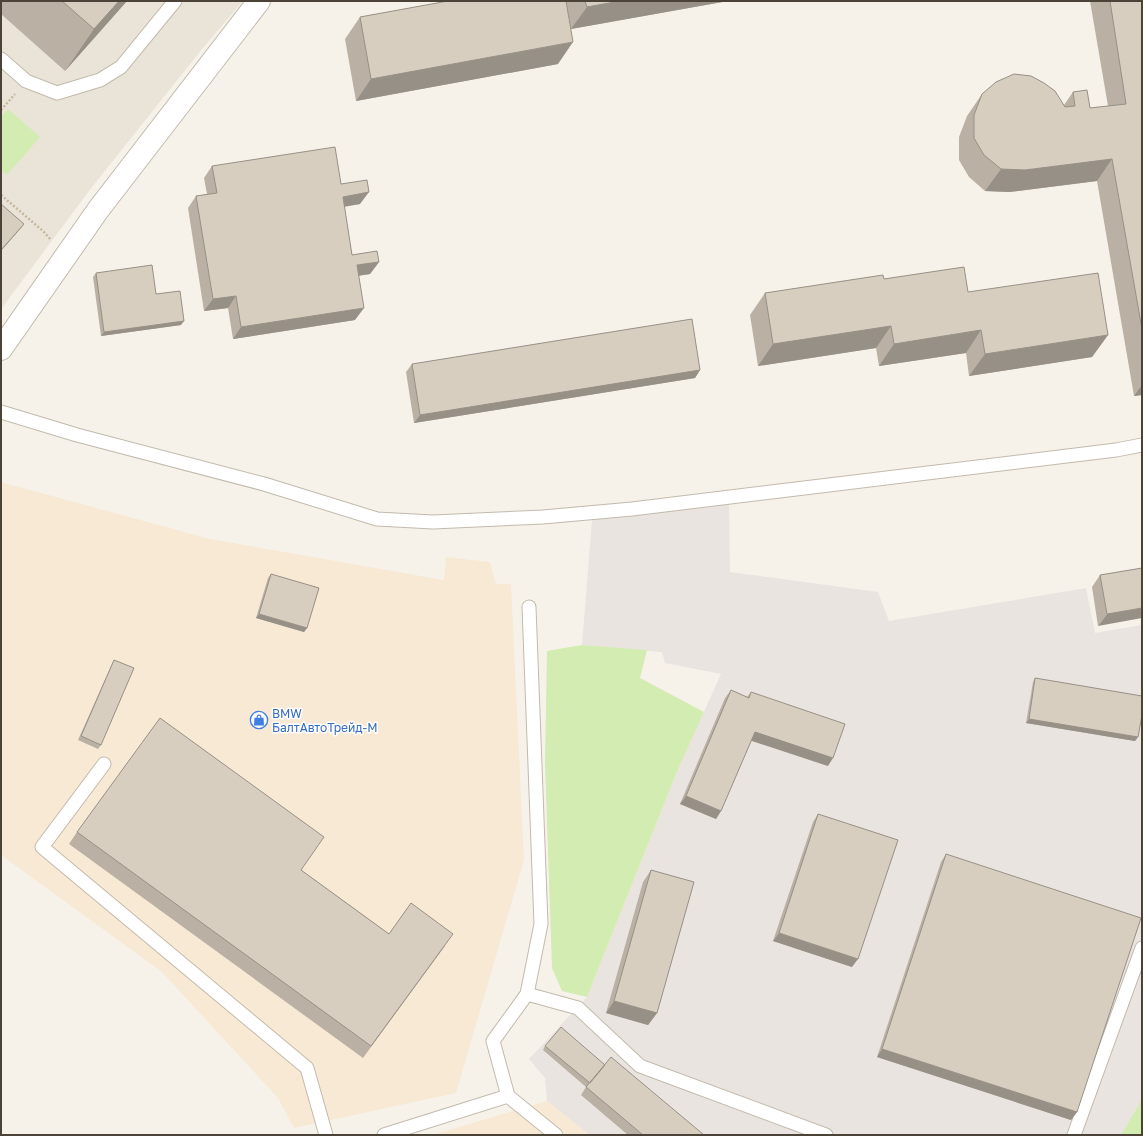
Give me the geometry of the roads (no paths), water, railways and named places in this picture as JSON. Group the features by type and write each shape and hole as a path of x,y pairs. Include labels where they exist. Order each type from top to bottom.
{"street":[{"path":"1,349 98,210 259,1"}],"lane":[{"path":"1,60 26,81 57,93 100,80 120,66 175,1"},
{"path":"1,412 76,435 264,484 377,519 433,522 543,517 632,509 1116,450 1142,445"},
{"path":"529,607 541,924 527,994 493,1041 508,1096 556,1135"},
{"path":"104,764 42,847 307,1068 326,1135"},
{"path":"1074,1135 1142,948"},
{"path":"527,994 578,1008 640,1066 826,1135"},
{"path":"384,1135 508,1096"}],"place":[{"name":"BMW БалтАвтоТрейд-М","path":"259,720"}]}
